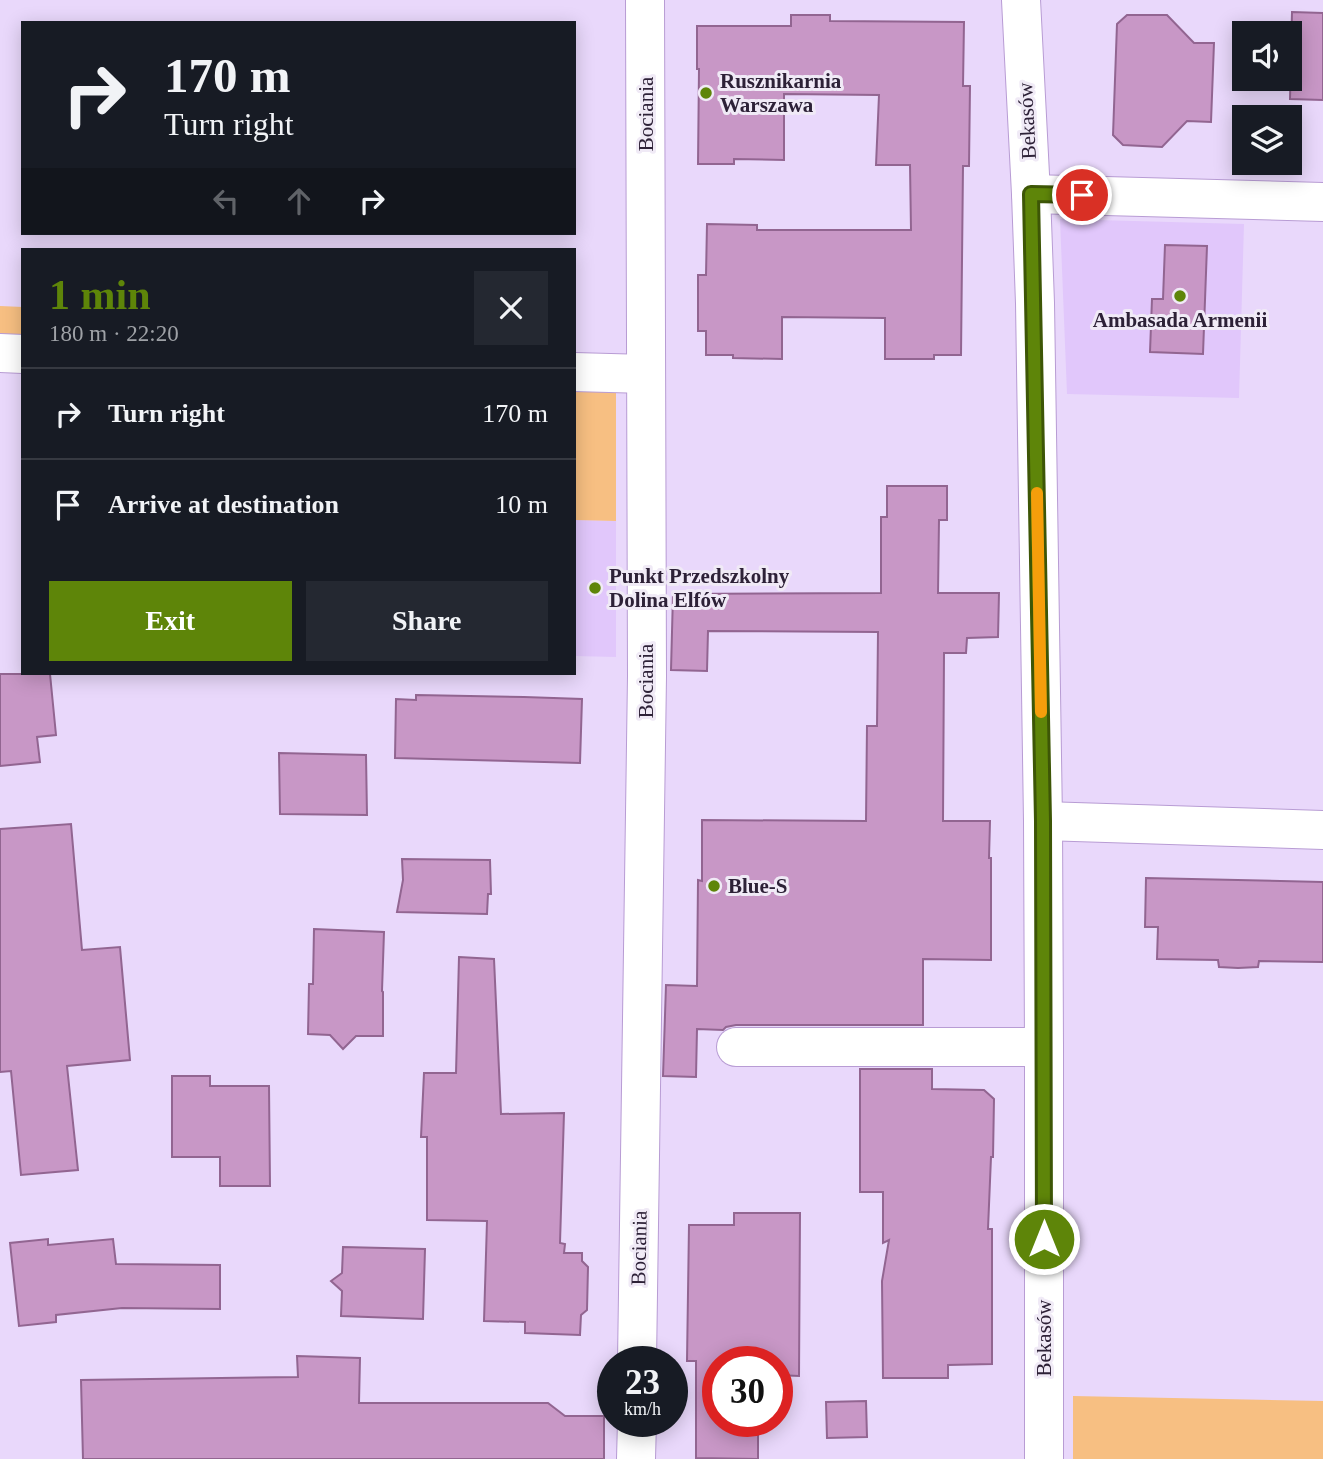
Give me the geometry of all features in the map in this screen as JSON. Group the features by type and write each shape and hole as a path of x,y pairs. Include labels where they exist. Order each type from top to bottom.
{"street":[{"name":"Bociania","path":"638,1346 647,688 645,0"},
{"name":"Bekasów","path":"1021,0 1031,194 1043,821 1044,1459"},
{"path":"1031,194 1323,202"},
{"path":"0,354 21,354"},
{"path":"576,372 646,374"},
{"path":"1043,821 1323,830"},
{"path":"736,1047 1044,1046"},
{"path":"636,1459 637,1437"}],"shaded area":[{"path":"1060,219 1244,224 1239,398 1067,394"},
{"path":"0,306 21,307 21,339 0,339"},
{"path":"576,388 616,390 616,521 576,520"},
{"name":"Punkt Przedszkolny Dolina Elfów","path":"576,520 616,521 616,657 576,656"},
{"path":"1073,1396 1323,1401 1323,1459 1073,1459"}],"building":[{"path":"1292,12 1323,13 1323,100 1290,99 1290,91 1302,91 1302,21 1292,21"},
{"path":"791,15 830,15 830,21 964,22 963,86 970,86 969,166 963,166 961,355 934,355 934,359 885,359 885,318 782,317 782,359 706,355 706,331 698,331 698,275 706,275 707,224 757,225 757,230 911,230 910,165 876,165 879,95 784,94 784,160 734,159 734,164 698,164 697,26 791,26"},
{"path":"1127,15 1167,15 1194,43 1214,43 1211,122 1187,121 1162,147 1123,145 1113,135 1117,24"},
{"path":"1165,245 1207,246 1203,354 1150,352 1152,299 1163,299"},
{"path":"887,486 947,486 947,520 939,520 938,593 999,593 998,637 967,638 966,653 944,653 943,821 990,821 991,960 923,959 923,1025 736,1025 723,1030 697,1029 696,1077 663,1076 666,985 697,986 698,880 702,881 702,820 866,821 867,726 877,726 878,632 708,631 707,671 671,670 673,594 881,593 881,517 887,517"},
{"path":"0,674 50,675 56,735 37,737 40,762 0,766"},
{"path":"416,695 582,699 580,763 395,758 396,699 416,700"},
{"path":"279,753 366,755 367,815 280,814"},
{"path":"71,824 82,950 120,947 130,1060 67,1066 78,1170 21,1175 11,1071 0,1072 0,829"},
{"path":"402,859 490,860 491,894 488,894 487,914 397,912 403,880"},
{"path":"1146,878 1323,882 1323,962 1259,961 1258,967 1238,968 1219,967 1218,960 1157,959 1158,927 1145,927"},
{"path":"314,929 384,932 383,1036 356,1036 343,1049 330,1035 308,1034 309,984 313,984"},
{"path":"459,957 494,959 501,1114 564,1113 560,1243 565,1244 564,1253 582,1253 582,1261 588,1267 587,1310 581,1315 580,1335 525,1333 525,1322 484,1321 487,1221 427,1220 427,1137 421,1137 424,1073 456,1073"},
{"path":"860,1069 932,1069 932,1089 984,1090 994,1099 988,1229 992,1229 992,1364 948,1365 948,1378 883,1378 882,1281 889,1240 883,1243 883,1192 860,1192"},
{"path":"172,1076 210,1076 210,1086 269,1086 270,1186 220,1186 220,1157 172,1157"},
{"path":"734,1213 800,1213 799,1376 793,1376 793,1346 702,1346 702,1437 758,1437 758,1459 696,1458 696,1361 688,1361 687,1346 689,1225 734,1225"},
{"path":"48,1239 48,1245 113,1239 116,1264 220,1265 220,1309 122,1308 56,1315 56,1322 19,1326 10,1243"},
{"path":"343,1247 425,1249 423,1319 341,1316 342,1291 331,1281 342,1273"},
{"path":"297,1356 360,1358 359,1403 548,1403 565,1416 597,1416 597,1437 604,1437 604,1459 83,1459 81,1380 298,1377"},
{"path":"866,1401 867,1437 827,1438 826,1402"}],"slow traffic":[{"path":"1037,493 1041,712"}],"place":[{"name":"Rusznikarnia Warszawa","path":"706,93"},
{"name":"Ambasada Armenii","path":"1180,296"},
{"name":"Punkt Przedszkolny Dolina Elfów","path":"595,588"},
{"name":"Blue-S","path":"714,886"}],"route":[{"path":"1044,1239 1043,821 1031,194 1082,195"}]}
